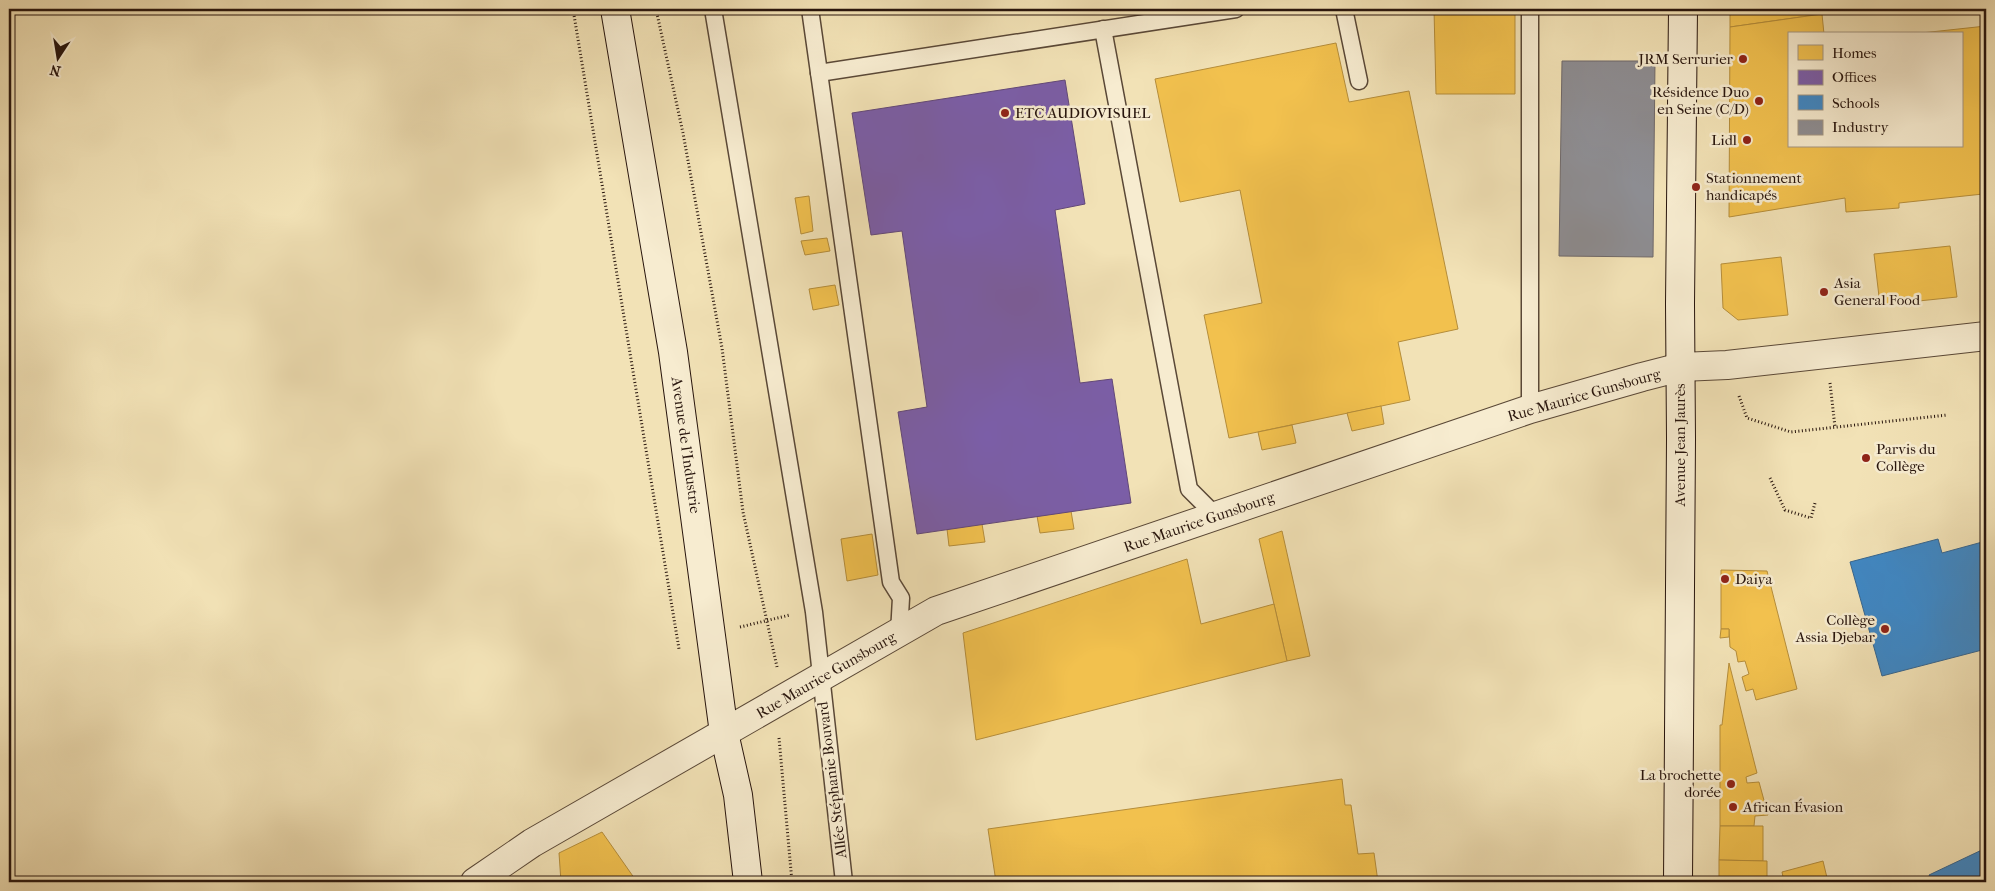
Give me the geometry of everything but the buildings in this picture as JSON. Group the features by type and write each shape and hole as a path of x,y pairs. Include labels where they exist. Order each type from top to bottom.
{"main road":[{"name":"Avenue de l'Industrie","path":"615,9 673,352 724,733 738,795 748,882"},
{"name":"Avenue Jean Jaurès","path":"1678,882 1683,9"},
{"name":"Rue Maurice Gunsbourg","path":"475,882 532,843 936,612 1530,409 1681,368 1727,365 1986,336"}],"lane":[{"path":"713,9 814,612 820,678"},
{"path":"810,9 890,582 901,598 899,633"},
{"path":"819,73 1236,9"},
{"path":"1344,9 1358,81"},
{"path":"1530,9 1530,409"},
{"path":"1103,29 1189,489 1216,516"},
{"name":"Allée Stéphanie Bouvard","path":"820,678 844,882"}],"path":[{"path":"656,9 682,133 722,348 743,512 777,668 776,703 792,882"},
{"path":"1727,365 1747,418 1791,432 1946,415"},
{"path":"1829,377 1835,427"},
{"path":"1770,478 1785,510 1811,518 1815,503"}],"place":[{"name":"JRM Serrurier","path":"1743,59"},
{"name":"Résidence Duo en Seine (C/D)","path":"1759,101"},
{"name":"ETC AUDIOVISUEL","path":"1005,113"},
{"name":"Lidl","path":"1747,140"},
{"name":"Stationnement handicapés","path":"1696,187"},
{"name":"Asia General Food","path":"1824,292"},
{"name":"Parvis du Collège","path":"1866,458"},
{"name":"Daiya","path":"1725,579"},
{"name":"Collège Assia Djebar","path":"1885,629"},
{"name":"La brochette dorée","path":"1731,784"},
{"name":"African Évasion","path":"1733,807"}]}
